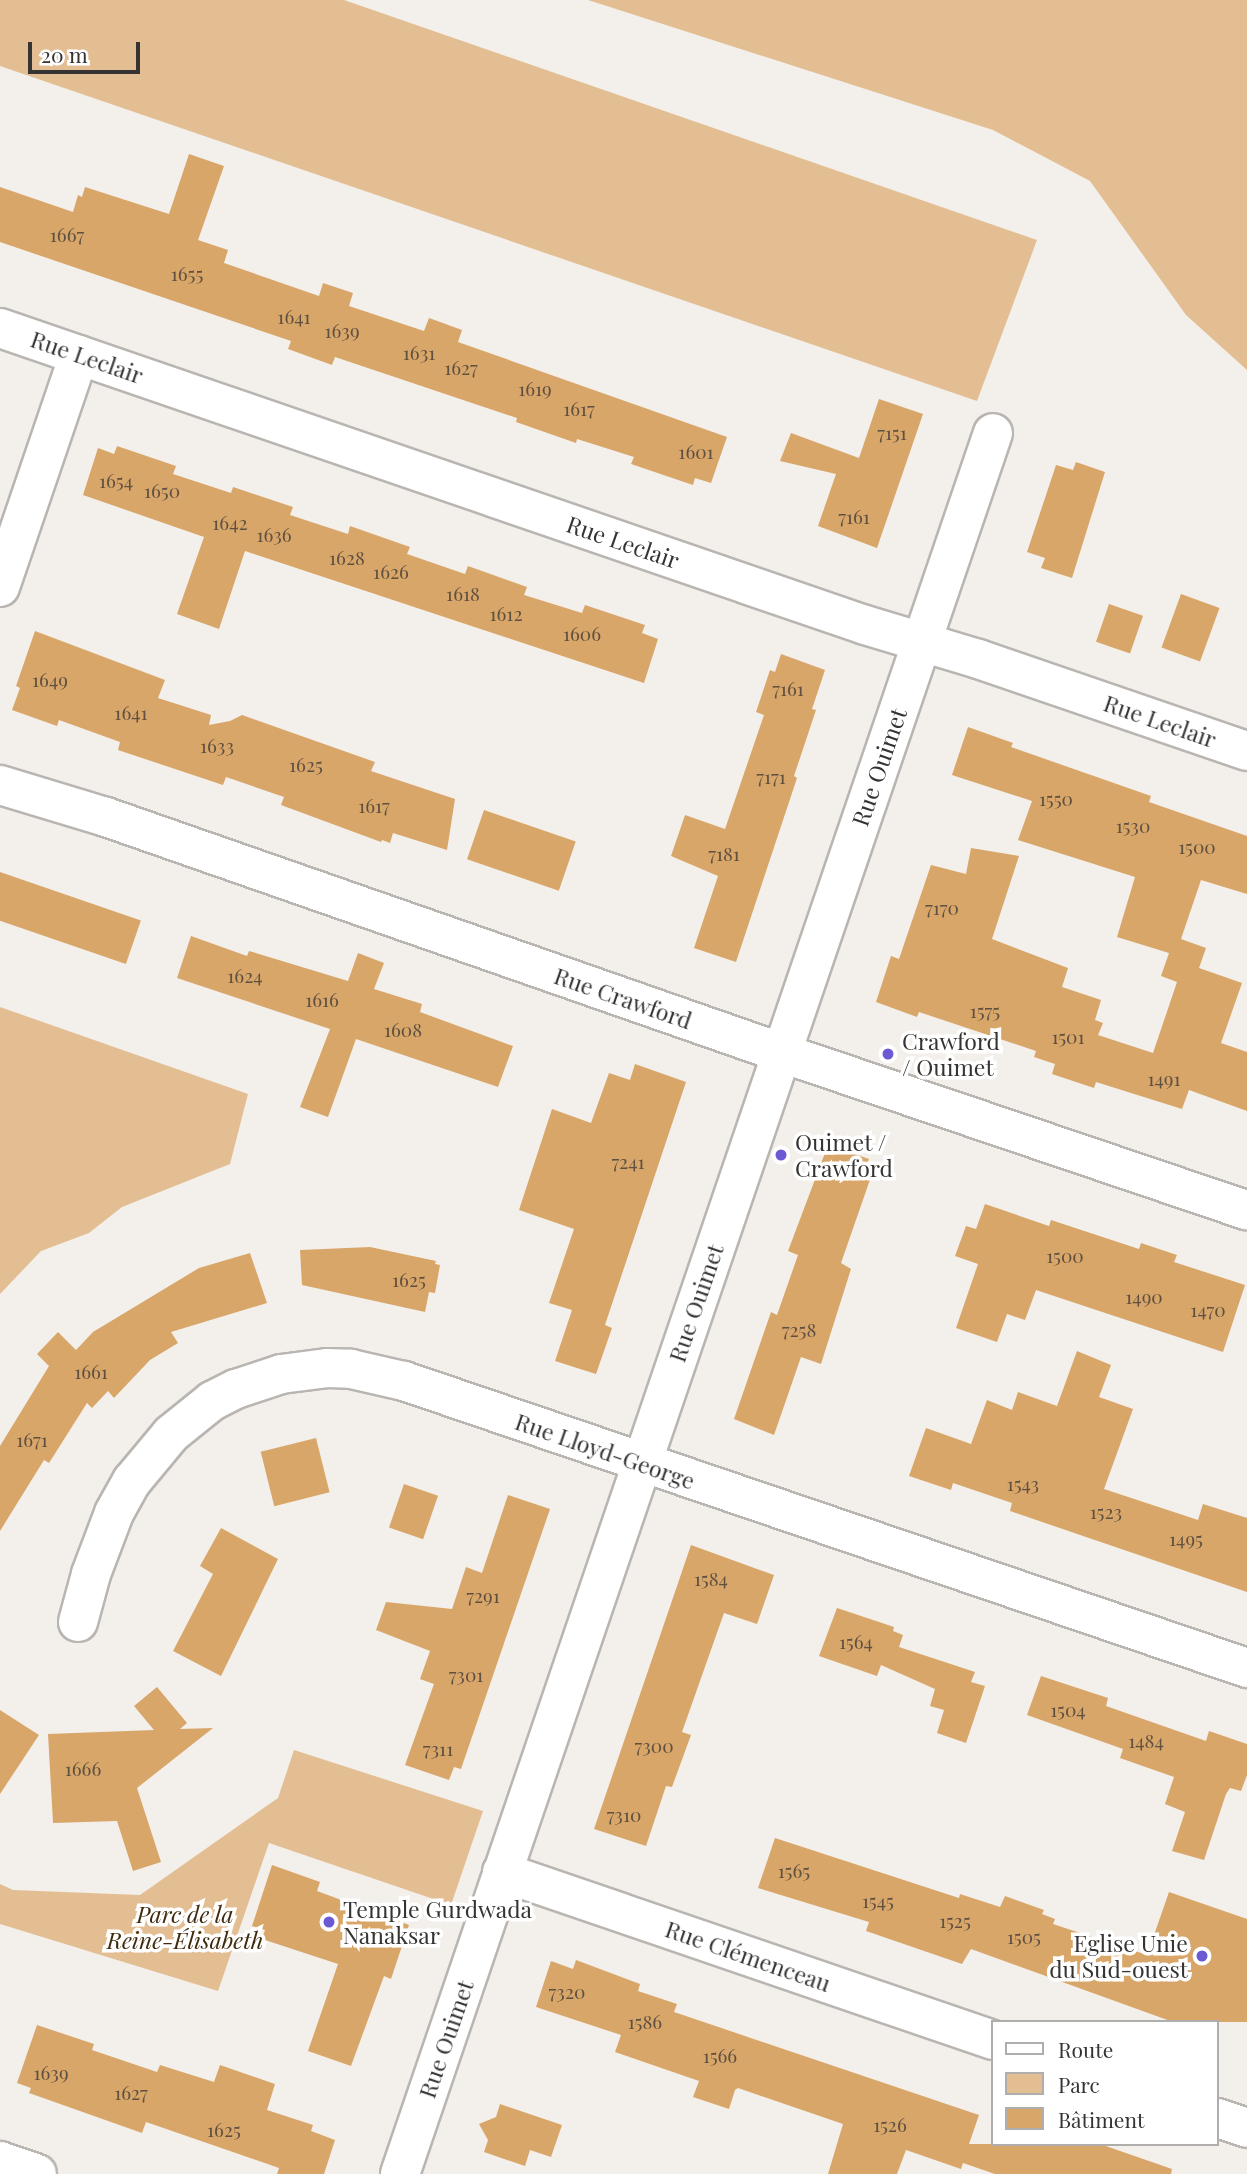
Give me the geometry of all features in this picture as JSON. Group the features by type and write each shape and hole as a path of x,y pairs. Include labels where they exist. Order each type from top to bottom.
{"street":[{"name":"Rue Leclair","path":"0,328 1247,751"},
{"path":"0,587 79,355"},
{"name":"Rue Ouimet","path":"400,2174 993,433"},
{"name":"Rue Crawford","path":"0,785 106,817 782,1053 1247,1210"},
{"name":"Rue Lloyd-George","path":"79,1622 103,1539 132,1481 150,1457 191,1416 212,1401 281,1374 339,1369 404,1381 641,1464 1247,1668"},
{"name":"Rue Clémenceau","path":"502,1872 992,2040"},
{"path":"1219,2119 1247,2128"},
{"path":"0,2161 37,2174"}],"green space":[{"path":"0,0 344,0 1037,240 977,401 0,66"},
{"path":"588,0 1247,0 1247,370 1186,315 1090,181 993,130"},
{"path":"0,1007 248,1094 230,1164 122,1207 89,1233 41,1251 0,1294"},
{"name":"Parc de la Reine-Élisabeth","path":"294,1750 483,1811 451,1905 269,1843 218,1991 0,1924 0,1884 13,1890 140,1895 278,1798"}],"building":[{"path":"189,154 224,166 198,240 228,250 224,263 319,296 323,283 353,293 349,306 424,331 429,318 462,330 458,342 727,437 711,483 695,478 693,485 631,464 634,457 577,439 576,443 516,422 517,418 335,357 332,365 288,349 291,341 0,242 0,187 73,212 78,195 82,197 85,187 169,214"},
{"path":"879,399 923,414 877,548 818,526 836,474 780,461 791,433 859,458"},
{"path":"117,446 176,466 173,474 231,493 233,487 293,507 290,515 348,534 350,526 410,547 407,554 465,574 468,566 527,587 524,595 582,613 585,605 645,625 642,633 658,639 644,683 245,551 219,629 177,614 204,537 83,495 98,448 114,454"},
{"path":"1076,462 1105,472 1072,578 1041,568 1045,558 1027,552 1056,465 1073,470"},
{"path":"1181,594 1220,608 1200,662 1162,648"},
{"path":"1109,604 1143,616 1130,654 1096,642"},
{"path":"35,631 165,680 158,698 211,715 209,725 230,721 242,715 375,762 371,771 455,799 447,850 393,833 390,843 381,842 281,805 284,797 226,777 223,785 118,750 120,742 59,720 57,726 12,710 20,688 16,686"},
{"path":"781,654 825,670 812,709 816,710 794,776 797,778 736,962 694,948 718,876 671,856 685,815 725,829 764,715 756,712 770,670 775,672"},
{"path":"968,727 1013,743 1011,747 1151,796 1149,802 1247,836 1247,894 1201,880 1181,939 1206,948 1199,968 1242,983 1221,1043 1247,1052 1247,1111 1189,1090 1182,1109 1096,1082 1094,1088 1052,1074 1055,1064 1034,1057 1036,1051 919,1012 917,1017 876,1002 891,956 899,959 931,865 966,874 971,848 1019,856 992,939 1068,968 1062,987 1101,1000 1095,1020 1103,1023 1098,1035 1153,1053 1177,982 1161,976 1169,953 1117,937 1135,877 1018,840 1032,801 952,775"},
{"path":"484,810 576,842 559,891 467,859"},
{"path":"0,872 141,921 126,964 0,921"},
{"path":"191,936 247,956 249,951 348,981 358,953 384,963 374,989 422,1004 420,1012 513,1046 498,1087 356,1039 328,1117 300,1107 330,1029 177,978"},
{"path":"635,1064 686,1082 605,1325 612,1328 596,1374 555,1361 572,1310 549,1303 574,1229 519,1210 552,1109 591,1123 609,1073 630,1080"},
{"path":"828,1145 869,1159 865,1169 873,1171 841,1263 851,1269 821,1364 801,1357 774,1435 734,1419 771,1312 777,1315 798,1255 788,1251"},
{"path":"985,1204 1049,1226 1051,1220 1139,1249 1141,1243 1177,1255 1174,1262 1245,1285 1223,1352 1036,1290 1025,1320 1007,1314 997,1342 956,1328 978,1264 955,1256 966,1226 976,1229"},
{"path":"370,1247 436,1261 435,1264 440,1265 435,1293 429,1292 425,1312 302,1285 300,1250"},
{"path":"250,1253 267,1303 171,1332 178,1343 150,1360 114,1398 108,1391 92,1408 87,1403 49,1463 44,1460 0,1531 0,1446 49,1366 37,1354 58,1332 76,1350 93,1332 199,1268"},
{"path":"1077,1351 1111,1365 1099,1397 1133,1409 1104,1489 1198,1520 1203,1504 1247,1518 1247,1592 1010,1511 1012,1503 953,1483 951,1490 909,1476 926,1428 971,1444 987,1400 1012,1410 1018,1392 1057,1406"},
{"path":"316,1438 330,1492 274,1506 261,1452"},
{"path":"404,1484 438,1496 423,1539 389,1527"},
{"path":"508,1495 550,1509 461,1769 454,1767 449,1780 405,1765 434,1684 420,1679 430,1651 376,1630 386,1602 452,1609 466,1567 482,1573"},
{"path":"221,1528 278,1559 221,1676 173,1651 213,1574 200,1566"},
{"path":"691,1545 774,1575 757,1624 724,1613 682,1732 691,1735 672,1787 666,1786 646,1846 594,1829"},
{"path":"837,1608 894,1627 893,1631 903,1635 899,1647 975,1672 971,1682 985,1686 966,1743 937,1733 944,1710 930,1706 935,1689 881,1665 877,1676 819,1656"},
{"path":"1041,1676 1108,1698 1106,1706 1206,1741 1209,1731 1247,1744 1247,1775 1241,1791 1230,1788 1226,1794 1204,1860 1172,1851 1185,1812 1165,1804 1174,1777 1120,1758 1123,1749 1027,1715"},
{"path":"157,1687 187,1723 180,1729 213,1728 137,1788 161,1862 133,1871 117,1821 53,1823 48,1734 154,1730 134,1706"},
{"path":"0,1710 39,1735 0,1794"},
{"path":"775,1838 959,1898 960,1894 1000,1907 1005,1896 1044,1910 1042,1914 1055,1919 1053,1924 1147,1955 1169,1892 1247,1919 1247,2022 1167,2020 971,1949 962,1964 866,1931 869,1922 758,1888"},
{"name":"Temple Gurdwada Nanaksar","path":"272,1865 320,1882 317,1891 409,1925 391,1979 384,1976 351,2066 308,2051 338,1964 262,1939 265,1930 252,1926"},
{"path":"576,1960 640,1984 638,1991 677,2004 674,2012 979,2115 969,2144 1106,2146 1172,2169 1171,2174 995,2174 963,2163 961,2169 906,2150 897,2174 828,2174 843,2124 738,2088 729,2109 693,2097 699,2081 615,2052 621,2035 536,2007 551,1961 573,1969"},
{"path":"37,2025 94,2044 92,2050 157,2072 160,2065 214,2082 220,2065 275,2084 267,2110 313,2125 311,2131 335,2140 324,2174 277,2174 279,2168 146,2122 142,2133 29,2093 31,2088 17,2083"},
{"path":"500,2104 562,2125 551,2157 530,2150 525,2166 484,2152 488,2140 479,2124 496,2117"}],"place":[{"name":"Crawford / Ouimet","path":"888,1054"},
{"name":"Ouimet / Crawford","path":"781,1155"},
{"name":"Temple Gurdwada Nanaksar","path":"329,1922"},
{"name":"Eglise Unie du Sud-ouest","path":"1202,1956"}]}
